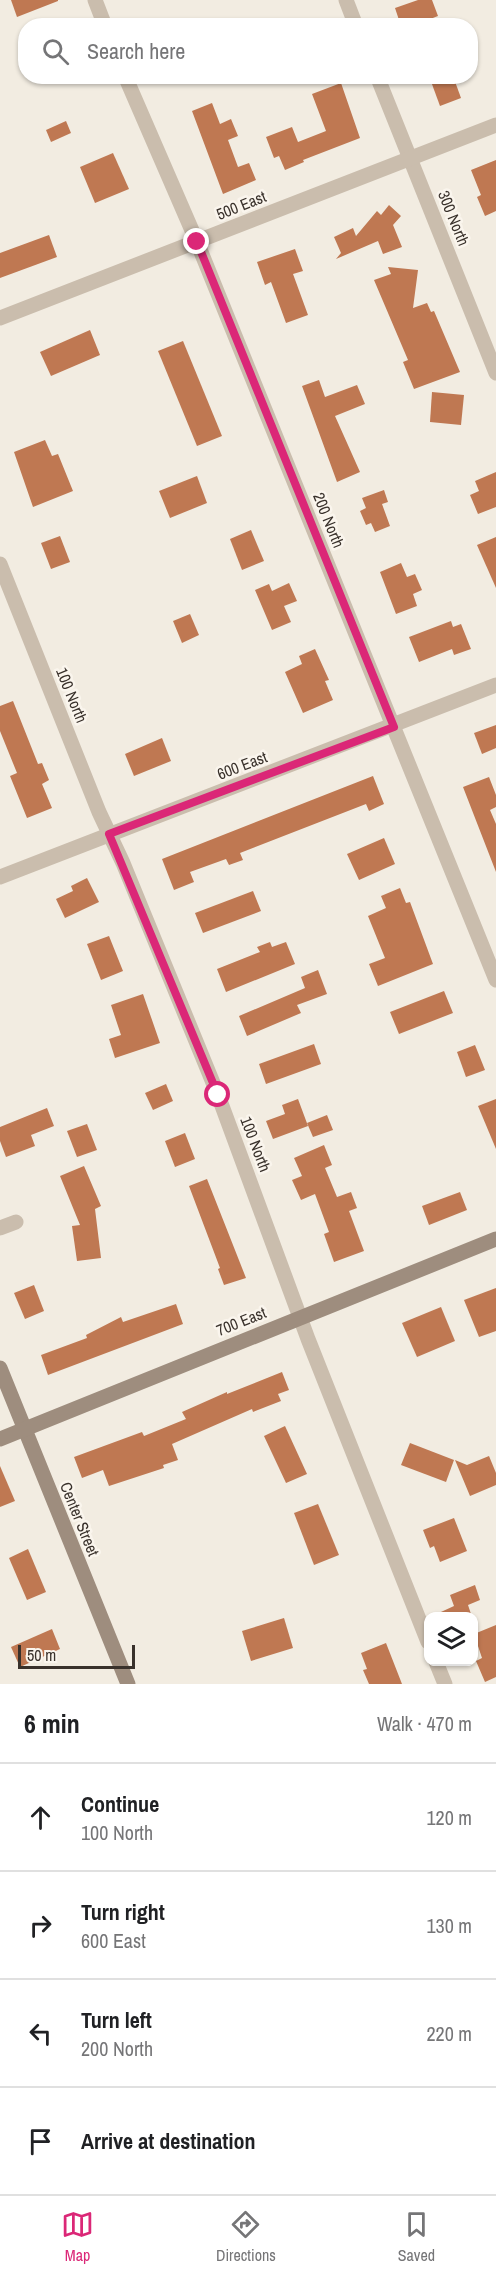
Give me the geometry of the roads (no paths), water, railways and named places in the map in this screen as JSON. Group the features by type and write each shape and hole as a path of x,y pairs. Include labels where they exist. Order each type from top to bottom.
{"street":[{"path":"95,0 102,18"},
{"path":"346,0 353,18"},
{"name":"200 North","path":"128,84 197,242 496,980"},
{"name":"300 North","path":"380,84 496,373"},
{"name":"500 East","path":"0,318 410,156 496,125"},
{"name":"100 North","path":"0,564 218,1095 300,1316 424,1629"},
{"name":"600 East","path":"0,878 109,834 394,727 496,685"},
{"path":"0,1228 16,1222"},
{"name":"700 East","path":"0,1439 300,1316 496,1239"},
{"name":"Center Street","path":"0,1368 124,1683"},
{"path":"438,1666 445,1684"}]}
